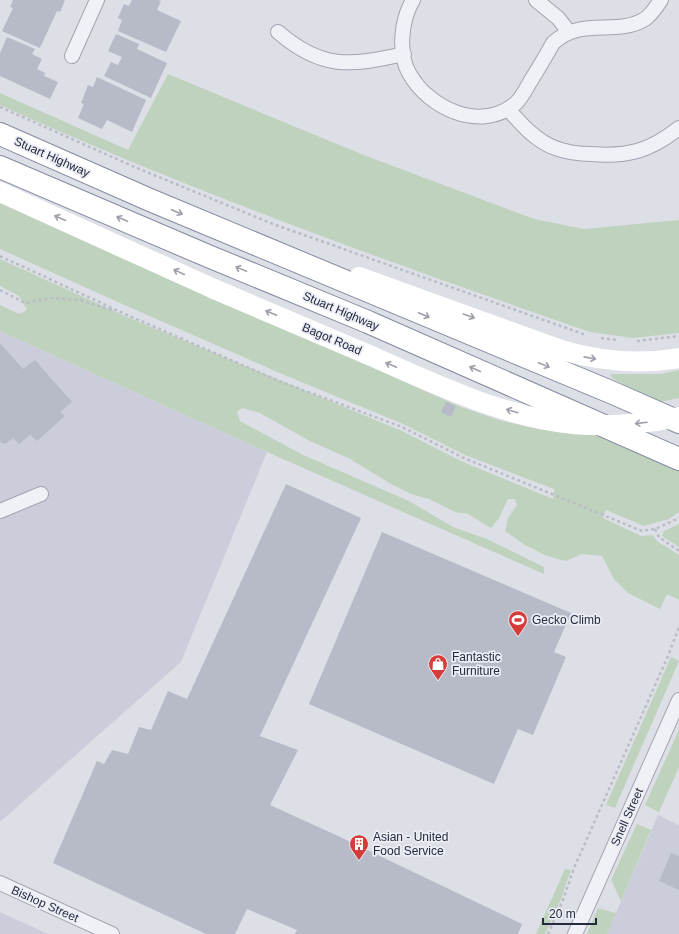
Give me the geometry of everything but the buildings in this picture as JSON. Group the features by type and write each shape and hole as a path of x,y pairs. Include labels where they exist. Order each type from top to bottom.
{"highway":[{"name":"Stuart Highway","path":"0,134 143,197 679,422"},
{"name":"Stuart Highway","path":"0,168 368,322 679,459"}],"main road":[{"name":"Bagot Road","path":"0,192 214,288 441,387 517,413 561,422 598,425 626,425 679,417"},
{"path":"261,247 301,257 418,297 561,350 585,357 601,360 637,362 679,358"}],"street":[{"path":"72,56 97,0"},
{"path":"413,0 404,23 402,42 409,72 418,87 430,99 459,114 479,117 493,116 517,103 554,43 561,36 569,32 588,28 605,28 635,23 645,18 654,10 661,0"},
{"path":"536,0 558,18 569,32"},
{"path":"278,32 288,41 315,57 330,62 359,63 404,54"},
{"path":"508,109 524,126 543,142 555,148 582,154 602,155 632,153 657,143 679,128"},
{"path":"0,511 41,494"},
{"name":"Snell Street","path":"575,934 679,700"},
{"name":"Bishop Street","path":"0,883 112,934"}],"path":[{"path":"0,107 137,168 273,224 589,336"},
{"path":"0,256 125,314 279,381 402,428 464,458 642,531 655,529 679,518"},
{"path":"0,290 25,303 52,298 80,300 125,314"},
{"path":"632,342 679,336"},
{"path":"596,337 618,340"},
{"path":"655,529 659,537 679,551"},
{"path":"548,934 563,900 574,868 668,656 679,627"}],"shaded area":[{"path":"0,331 267,452 181,662 0,822"},
{"path":"658,815 679,825 679,934 607,934"},
{"path":"0,912 48,934 0,934"}],"green space":[{"path":"168,74 361,154 534,219 584,229 679,220 679,333 633,338 590,332 441,280 219,197 73,137 0,105 0,93 128,150"},
{"path":"0,202 461,407 502,421 543,430 582,431 606,437 679,470 679,512 669,519 644,526 606,510 603,518 641,536 653,535 657,541 679,555 679,600 667,594 660,609 628,593 614,579 602,556 582,554 566,561 547,556 525,545 505,531 508,518 517,505 515,499 508,499 499,518 491,528 468,514 455,512 429,499 411,494 391,484 350,459 308,440 260,413 242,408 237,412 240,421 301,454 409,501 453,527 487,539 544,567 544,574 267,452 0,331 0,305 19,314 27,310 19,296 0,286 0,259 125,316 402,431 463,462 553,499 554,489 465,455 403,424 282,374 0,249"},
{"path":"679,370 679,398 659,402 611,377 611,374 661,374"},
{"path":"679,524 679,547 662,536 664,531"},
{"path":"671,657 679,661 615,808 606,805"},
{"path":"679,730 679,767 659,812 645,805"},
{"path":"637,824 651,830 621,901 611,880"},
{"path":"565,869 571,870 561,899 545,934 536,934"},
{"path":"598,908 616,913 607,934 587,934"}],"place":[{"name":"Gecko Climb","path":"518,637"},
{"name":"Fantastic Furniture","path":"438,681"},
{"name":"Asian - United Food Service","path":"359,861"}]}
